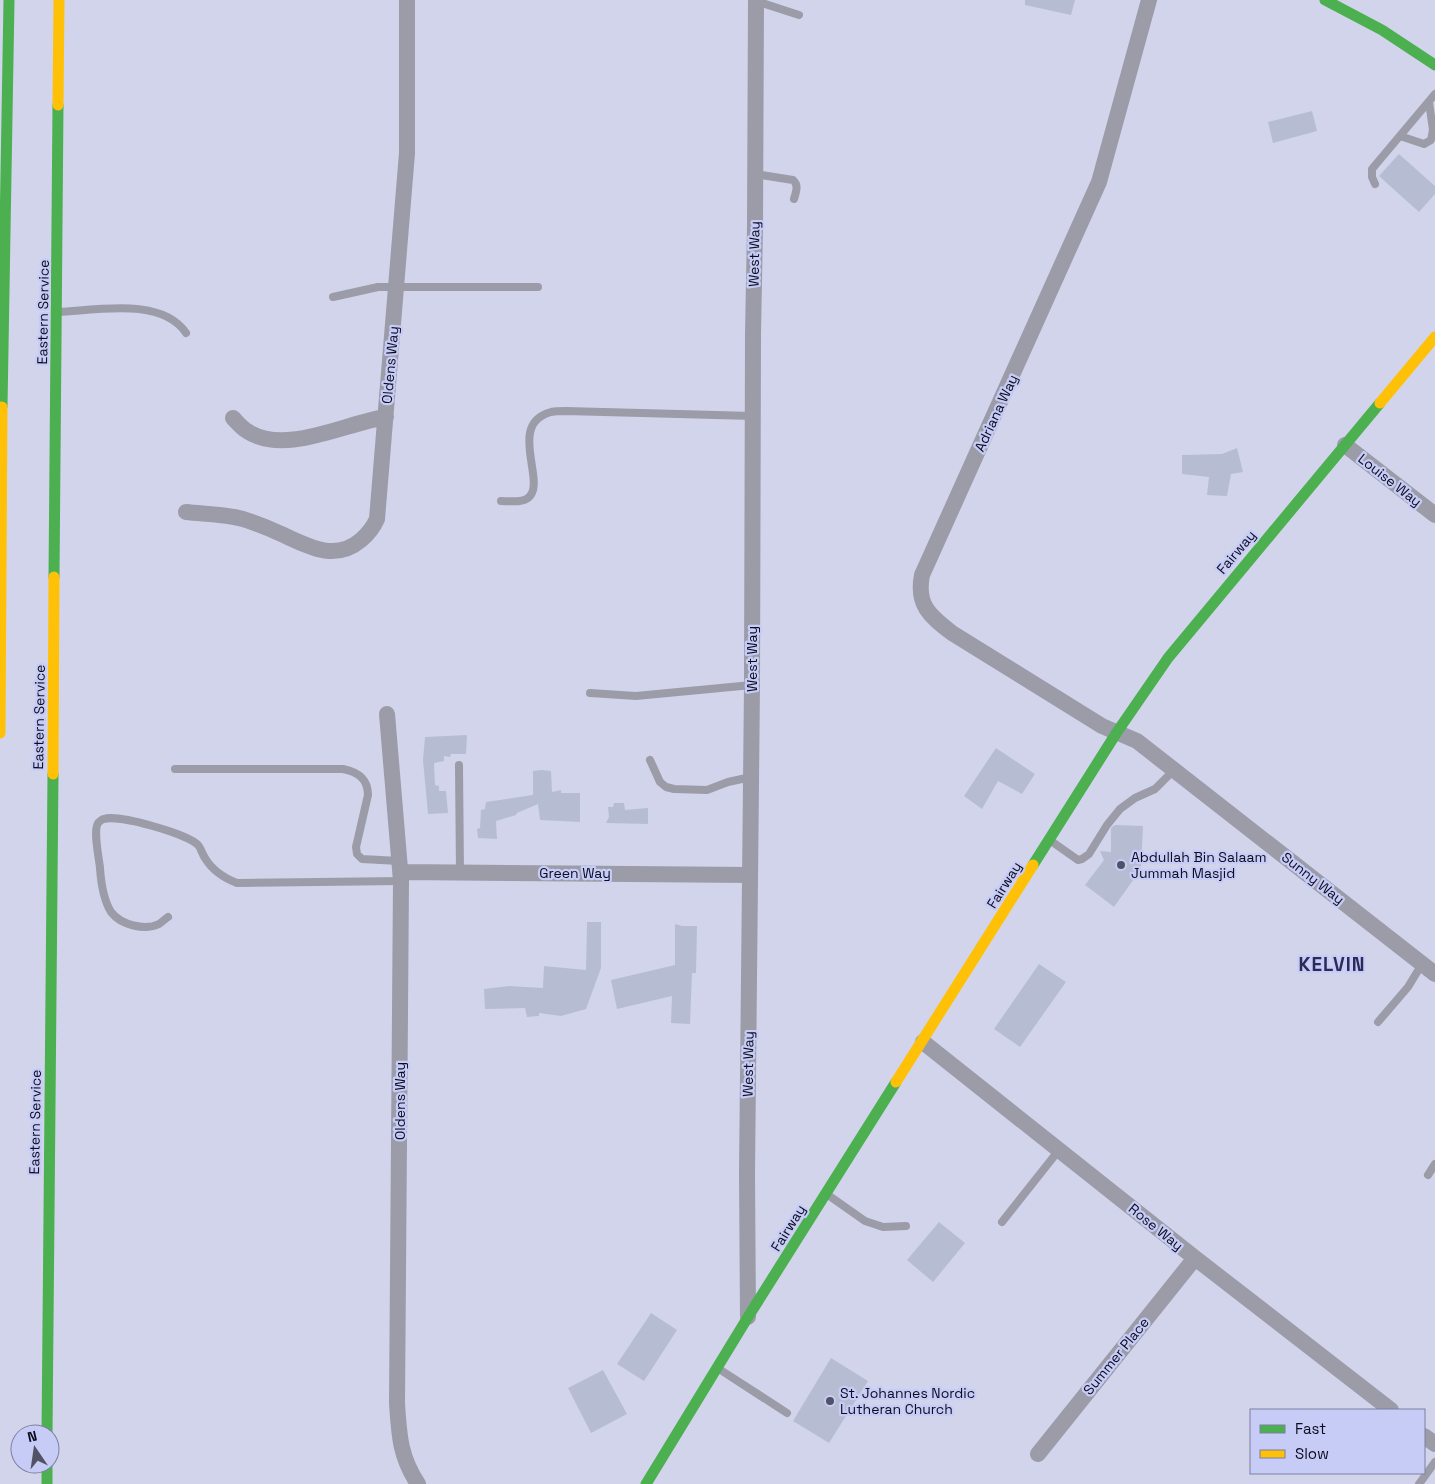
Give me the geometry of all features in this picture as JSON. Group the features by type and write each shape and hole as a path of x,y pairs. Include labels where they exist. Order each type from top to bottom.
{"main road":[{"path":"0,733 2,413 9,0"},
{"name":"Eastern Service","path":"47,1424 60,0"},
{"path":"1325,0 1354,13 1435,65"},
{"name":"Fairway","path":"646,1484 748,1317 1117,732 1168,658 1435,337"}],"street":[{"name":"Oldens Way","path":"186,512 242,519 278,532 306,545 330,552 347,549 373,528 377,519 407,153 407,0"},
{"name":"Adriana Way","path":"1117,732 1102,726 952,632 928,612 922,603 919,589 929,558 1022,356 1099,182 1149,0"},
{"name":"West Way","path":"748,1317 747,1174 756,1"},
{"path":"233,418 246,431 262,438 283,440 304,438 363,421 386,417"},
{"name":"Louise Way","path":"1345,445 1435,515"},
{"name":"Oldens Way","path":"387,714 400,871 397,1403 401,1450 418,1484"},
{"name":"Sunny Way","path":"1117,732 1137,740 1429,969"},
{"name":"Green Way","path":"400,871 750,875"},
{"name":"Rose Way","path":"923,1042 1195,1258 1390,1409"},
{"name":"Summer Place","path":"1038,1454 1195,1258"}],"lane":[{"path":"756,1 799,15"},
{"path":"1375,184 1372,177 1372,169 1435,94"},
{"path":"1400,136 1424,144 1431,140 1433,130 1429,102"},
{"path":"755,174 793,180 797,188 794,199"},
{"path":"333,298 368,288 396,286 538,287"},
{"path":"57,312 135,308 152,311 168,317 181,325 186,333"},
{"path":"501,501 529,498 534,481 529,439 532,427 540,418 550,412 753,416"},
{"path":"590,693 636,696 752,685"},
{"path":"650,760 660,782 666,787 674,789 707,790 728,782 751,777"},
{"path":"459,765 460,872"},
{"path":"176,769 352,770 362,777 368,789 356,847 357,854 362,859 400,871"},
{"path":"1050,840 1072,857 1082,860 1089,854 1120,809 1135,798 1155,788 1174,770"},
{"path":"168,917 158,924 142,927 127,924 113,914 106,903 100,876 96,833 97,825 104,818 122,819 187,838 197,844 214,870 237,883 400,871"},
{"path":"1378,1022 1408,987 1429,969"},
{"path":"1002,1222 1059,1150"},
{"path":"1428,1175 1435,1164"},
{"path":"827,1194 865,1222 883,1227 906,1226"},
{"path":"717,1368 787,1413"},
{"path":"1419,1484 1435,1462"}],"building":[{"path":"1025,0 1075,0 1071,15 1025,5"},
{"path":"1312,111 1317,131 1273,143 1268,122"},
{"path":"1399,154 1435,186 1435,194 1419,212 1379,176"},
{"path":"1237,448 1243,472 1231,474 1227,496 1207,495 1209,477 1182,474 1182,455 1222,454"},
{"path":"467,735 466,754 451,754 450,757 444,756 444,761 434,763 435,785 439,786 439,791 446,791 448,813 428,814 423,760 425,737"},
{"path":"996,748 1035,774 1022,794 998,781 982,809 964,796"},
{"path":"533,771 551,771 552,792 561,790 561,793 580,793 580,822 540,820 538,804 516,815 496,821 497,839 478,838 477,829 480,828 481,810 485,809 486,802 533,795"},
{"path":"614,803 624,803 625,810 648,808 648,824 606,823 609,817 608,807 613,807"},
{"name":"Abdullah Bin Salaam Jummah Masjid","path":"1115,825 1143,826 1141,869 1114,907 1085,885 1104,860 1100,851 1111,852 1111,828"},
{"path":"587,922 601,922 601,968 586,1009 561,1016 539,1013 539,1016 527,1017 525,1008 485,1009 484,989 509,986 543,988 544,966 586,970"},
{"path":"675,924 697,926 696,973 692,973 690,1024 671,1023 672,996 617,1009 611,980 675,965"},
{"path":"1039,964 1066,982 1020,1047 994,1029"},
{"path":"939,1222 965,1243 933,1282 907,1260"},
{"path":"651,1313 677,1330 644,1381 617,1364"},
{"name":"St. Johannes Nordic Lutheran Church","path":"831,1358 868,1381 829,1443 793,1421"},
{"path":"603,1370 627,1414 591,1433 568,1388"}],"traffic: fast":[{"path":"2,407 9,0"},
{"path":"1325,0 1382,30 1435,65"},
{"path":"54,577 58,105"},
{"path":"1033,865 1117,732 1168,658 1380,403"},
{"path":"47,1424 53,774"},
{"path":"646,1484 748,1317 896,1082"},
{"path":"47,1474 47,1484"}],"traffic: slow":[{"path":"58,105 59,0"},
{"path":"1380,403 1435,337"},
{"path":"0,733 2,407"},
{"path":"53,774 54,577"},
{"path":"896,1082 1033,865"}],"place":[{"name":"Abdullah Bin Salaam Jummah Masjid","path":"1121,865"},
{"name":"St. Johannes Nordic Lutheran Church","path":"830,1401"}],"district":[{"name":"KELVIN","path":"1332,964"}]}
